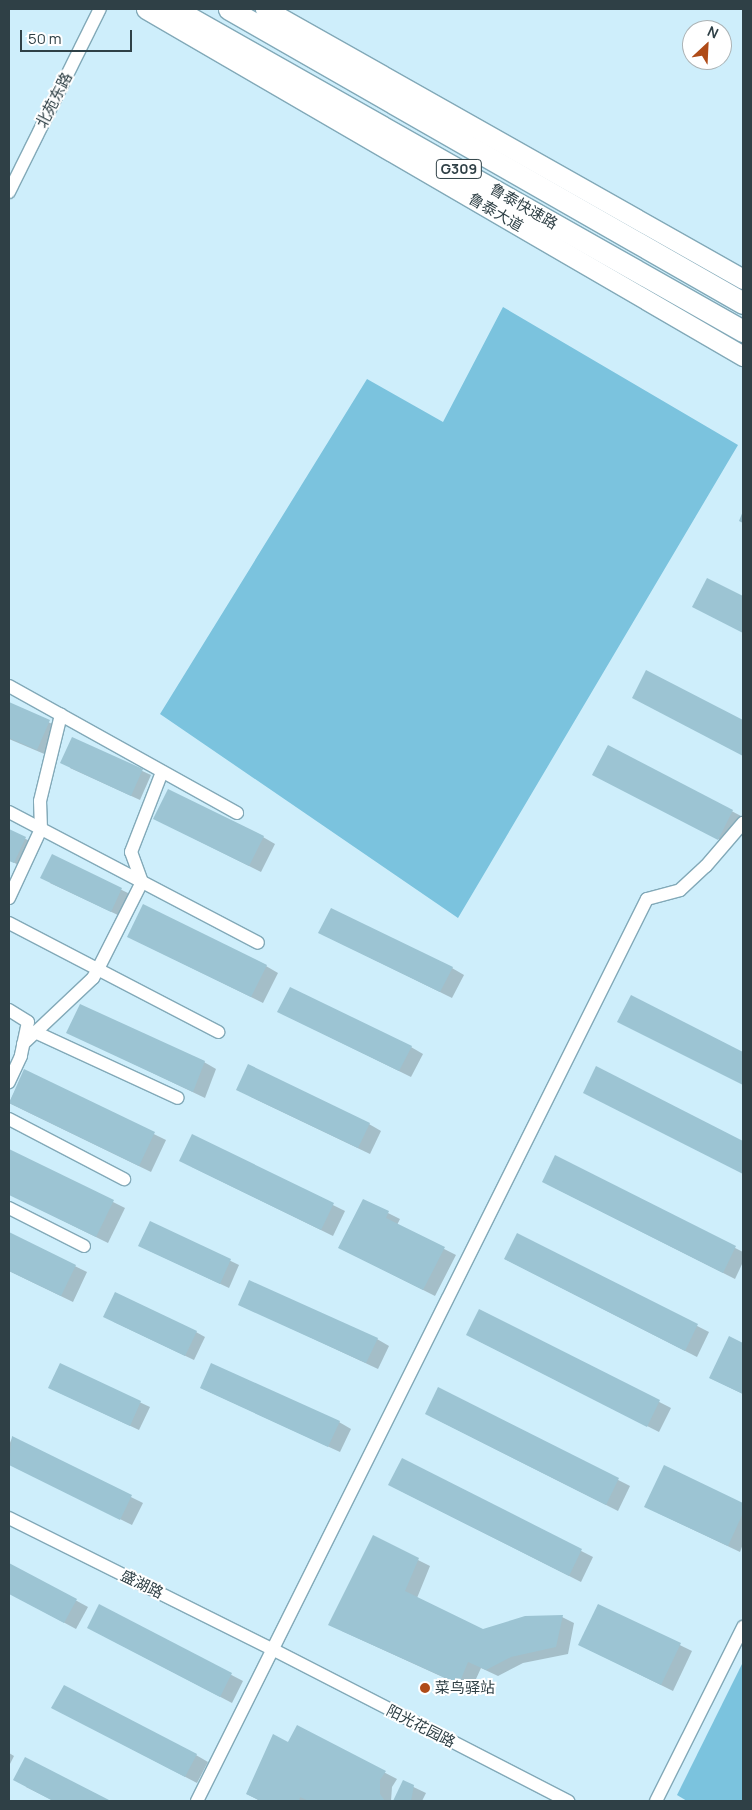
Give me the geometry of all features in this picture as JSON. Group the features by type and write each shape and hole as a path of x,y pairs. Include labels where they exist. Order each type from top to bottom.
{"highway":[{"name":"鲁泰快速路","path":"174,9 743,331"},
{"name":"鲁泰快速路","path":"229,9 743,303"}],"main road":[{"name":"鲁泰大道","path":"146,9 743,356"},
{"path":"265,9 743,279"}],"street":[{"name":"北苑东路","path":"9,192 100,9"},
{"path":"9,686 237,813"},
{"path":"9,898 41,829 40,801 61,715"},
{"path":"23,1044 93,978 98,970 142,882 131,852 162,772"},
{"path":"9,812 258,943"},
{"path":"197,1801 647,899 680,890 706,866 743,823"},
{"path":"9,923 218,1032"},
{"path":"9,1010 28,1022 23,1044 9,1082"},
{"path":"35,1032 178,1098"},
{"path":"9,1118 124,1179"},
{"path":"9,1208 84,1246"},
{"name":"盛湖路","path":"9,1518 274,1650"},
{"path":"656,1801 743,1627"},
{"name":"阳光花园路","path":"274,1650 568,1801"}],"shaded area":[{"path":"503,307 738,445 458,918 160,714 367,379 443,422"},
{"path":"743,1662 743,1801 687,1801 677,1795"}],"building":[{"path":"743,511 743,523 739,521"},
{"path":"707,578 743,596 743,633 692,607"},
{"path":"646,670 743,720 743,756 632,698"},
{"path":"9,702 50,720 37,750 9,738"},
{"path":"72,737 143,769 131,796 60,763"},
{"path":"608,745 733,810 718,840 592,775"},
{"path":"168,789 264,836 249,866 153,819"},
{"path":"9,829 26,837 14,863 9,861"},
{"path":"52,854 122,888 111,912 40,878"},
{"path":"143,904 267,965 251,997 127,937"},
{"path":"331,908 453,967 440,992 318,933"},
{"path":"290,987 412,1046 399,1071 277,1012"},
{"path":"631,995 743,1052 743,1085 617,1022"},
{"path":"80,1004 205,1061 193,1092 66,1033"},
{"path":"248,1064 370,1123 358,1148 236,1090"},
{"path":"596,1066 743,1141 743,1174 583,1093"},
{"path":"24,1069 155,1132 139,1166 9,1103"},
{"path":"192,1134 334,1203 321,1230 179,1161"},
{"path":"9,1149 114,1200 96,1237 9,1195"},
{"path":"555,1155 736,1246 723,1273 542,1182"},
{"path":"363,1199 389,1211 386,1218 445,1247 423,1290 338,1248"},
{"path":"150,1221 231,1259 220,1284 138,1246"},
{"path":"9,1232 76,1265 61,1296 9,1271"},
{"path":"517,1233 698,1324 685,1351 504,1259"},
{"path":"249,1280 378,1338 366,1363 238,1305"},
{"path":"115,1292 197,1331 185,1356 103,1317"},
{"path":"479,1309 660,1400 647,1427 466,1335"},
{"path":"729,1336 743,1343 743,1394 709,1378"},
{"path":"60,1363 141,1401 130,1426 48,1388"},
{"path":"211,1363 340,1421 328,1447 200,1388"},
{"path":"438,1387 619,1478 606,1505 425,1414"},
{"path":"12,1436 132,1495 120,1520 9,1465"},
{"path":"402,1458 582,1549 569,1576 388,1485"},
{"path":"664,1465 743,1503 743,1513 728,1546 644,1507"},
{"path":"373,1535 419,1558 405,1591 483,1629 525,1616 563,1615 556,1647 511,1657 486,1670 468,1662 459,1684 328,1625"},
{"path":"9,1563 77,1599 64,1623 9,1594"},
{"path":"99,1604 232,1673 220,1697 87,1628"},
{"path":"598,1604 681,1643 661,1685 578,1645"},
{"path":"64,1685 197,1754 185,1777 51,1708"},
{"path":"297,1725 386,1771 380,1780 380,1794 385,1801 309,1801 300,1797 299,1801 261,1801 246,1794 273,1734 288,1742"},
{"path":"25,1757 111,1801 53,1801 13,1780"},
{"path":"403,1780 414,1785 411,1801 393,1801"}],"place":[{"name":"菜鸟驿站","path":"425,1688"}]}
